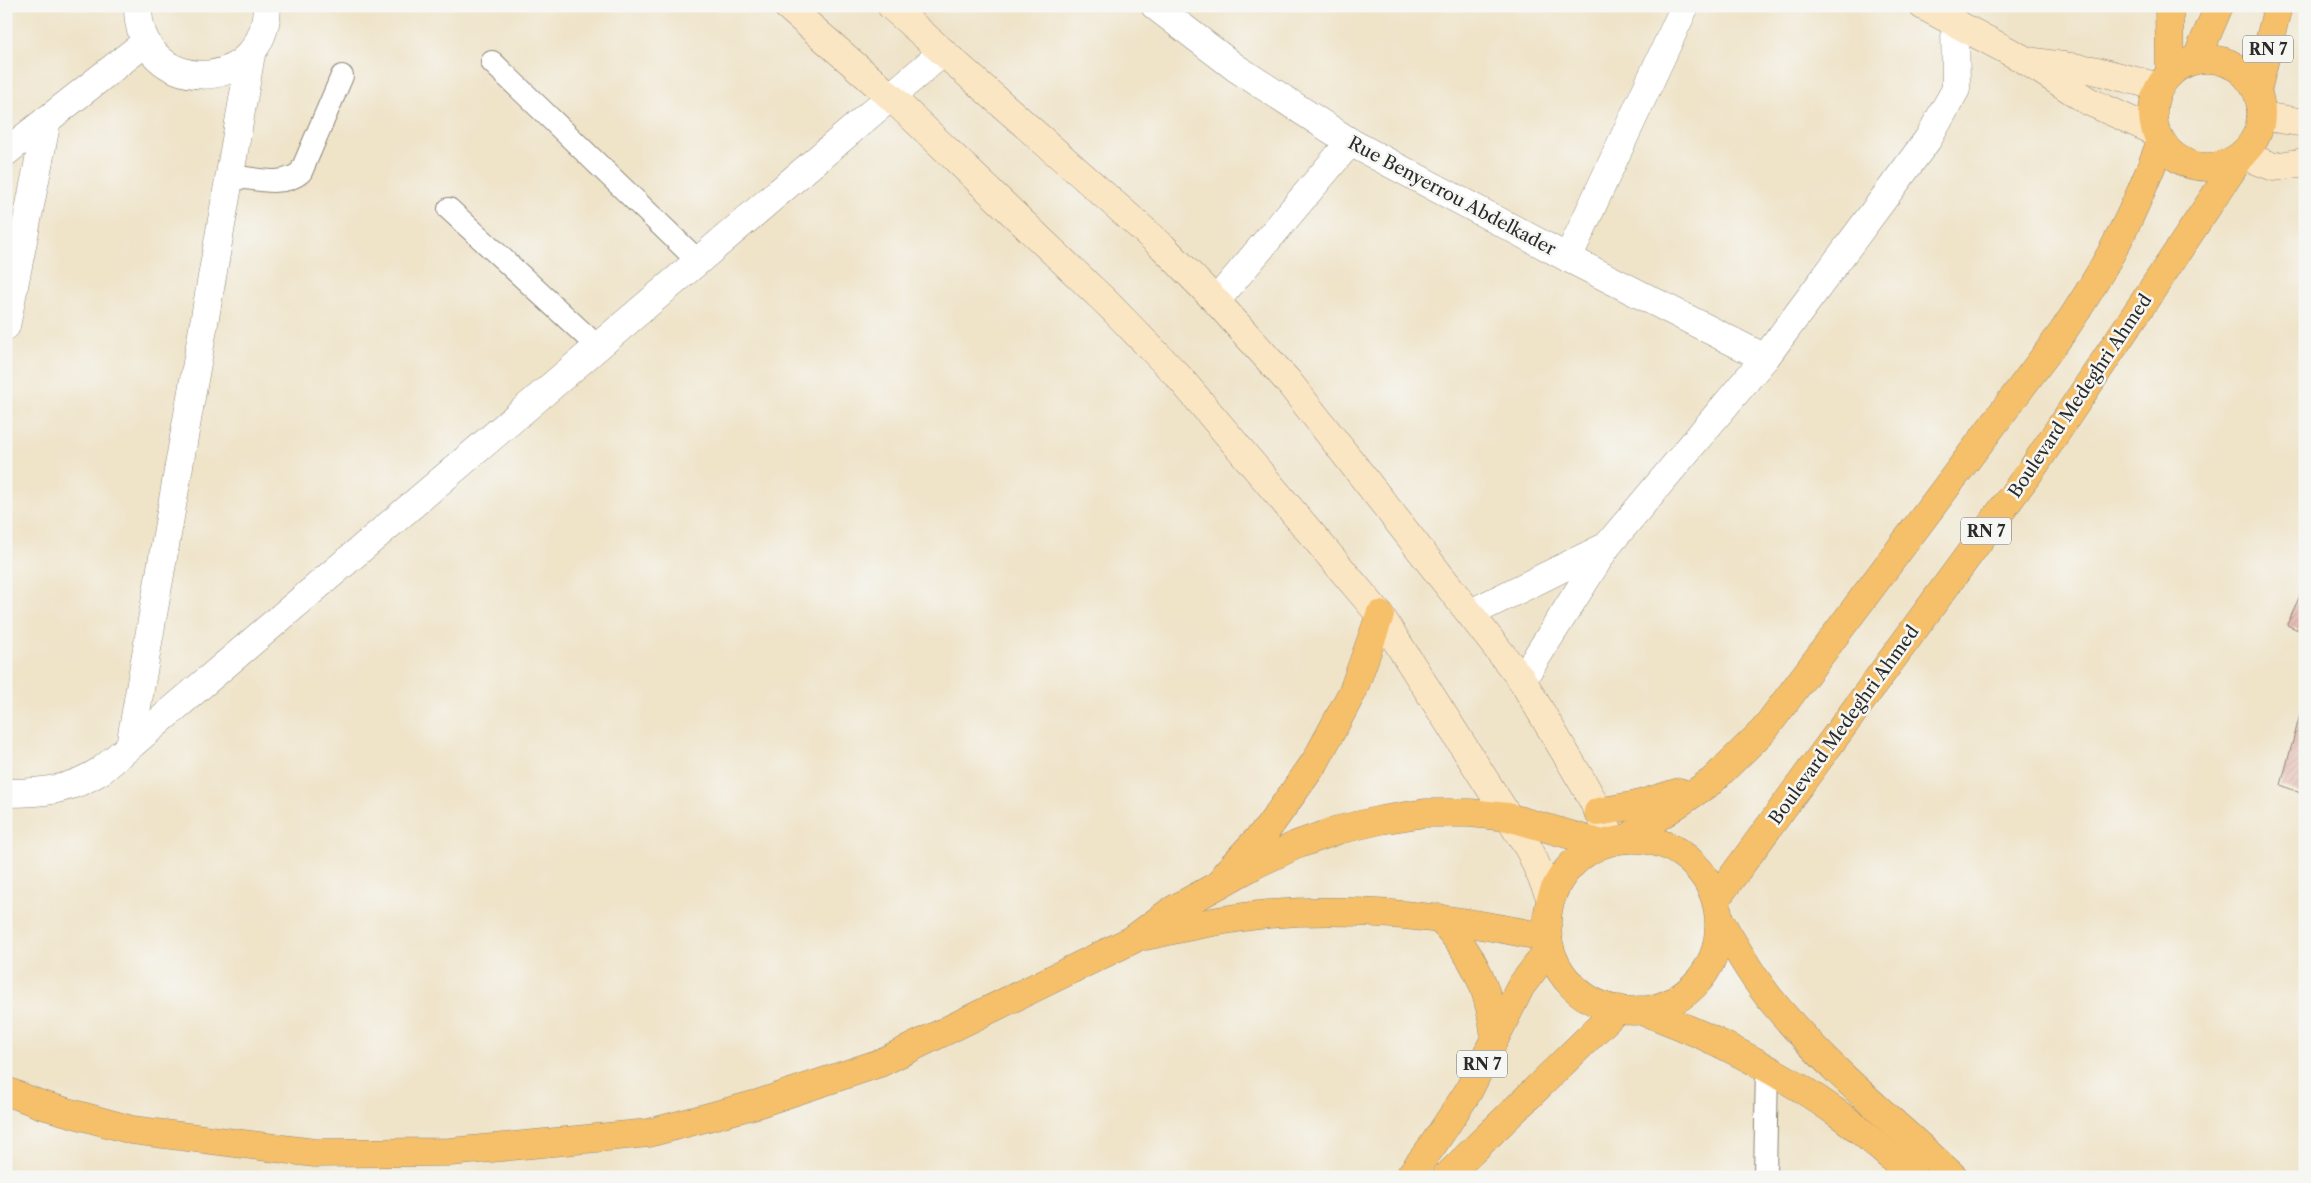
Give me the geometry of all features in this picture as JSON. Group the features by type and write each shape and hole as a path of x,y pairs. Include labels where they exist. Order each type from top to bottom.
{"main road":[{"path":"787,6 890,97 1109,305 1179,377 1380,615 1534,860 1551,899"},
{"path":"891,6 1163,247 1216,301 1287,380 1522,680 1614,841"},
{"path":"1913,1177 1842,1116 1771,1069 1705,1035 1629,1010 1595,1002 1575,988 1560,970 1549,943 1547,919 1551,899 1562,876 1579,857 1614,841 1712,781 1764,730 2062,333 2100,275 2129,222 2158,136 2153,116 2154,100 2165,80 2182,65 2196,60 2215,60 2232,65 2246,76 2259,104 2259,131 2252,144 2242,155 2226,164 2208,167 2190,164 2174,155 2158,136 2088,101 2025,60 1923,6"},
{"path":"2196,60 2219,6"},
{"name":"RN 7","path":"2259,104 2278,6"},
{"path":"2165,80 2168,7"},
{"path":"2025,60 2165,80"},
{"path":"2259,104 2305,123"},
{"path":"2242,155 2274,167 2305,162"},
{"name":"Boulevard Medeghri Ahmed","path":"1718,910 2034,466 2242,155"},
{"path":"1213,886 1268,828 1315,762 1353,690 1380,615"},
{"path":"1598,812 1637,805 1712,781"},
{"path":"6,1091 42,1106 132,1130 315,1153 450,1152 649,1133 757,1104 880,1063 1132,940 1171,911 1213,886 1296,845 1338,830 1381,820 1425,813 1470,812 1508,817 1614,841 1655,841 1682,853 1703,873 1718,910 1760,985 1801,1034 1831,1065 1954,1177"},
{"path":"1446,1177 1629,1010 1662,1006 1698,982 1711,963 1718,943 1718,910"},
{"path":"1132,940 1200,924 1268,914 1338,911 1439,918 1477,923 1549,943"},
{"path":"1439,918 1458,938 1473,960 1484,984 1492,1010 1495,1037"},
{"name":"RN 7","path":"1409,1177 1468,1092 1521,986 1549,943"},
{"path":"1771,1069 1795,1060 1800,1049 1801,1034"}],"street":[{"path":"138,6 140,25 146,42 157,56 170,67 187,74 204,76 222,73 238,66 251,54 261,39 267,22 267,6"},
{"name":"Rue Benyerrou Abdelkader","path":"1155,6 1236,68 1350,142 1568,258 1764,358"},
{"path":"1568,258 1685,6"},
{"path":"1522,680 1607,546 1764,358 1928,139 1956,89 1954,21"},
{"path":"6,152 146,42"},
{"path":"6,793 53,792 70,787 102,770 943,52"},
{"path":"130,746 251,54"},
{"path":"6,326 47,120"},
{"path":"1216,301 1350,142"},
{"path":"1471,613 1607,546"}],"lane":[{"path":"492,62 698,262"},
{"path":"230,176 280,181 295,177 302,172 342,76"},
{"path":"448,209 598,347"},
{"path":"1765,1177 1771,1069"}],"building":[{"path":"2305,584 2305,633 2287,625"},
{"path":"2305,700 2305,795 2281,785"}]}
